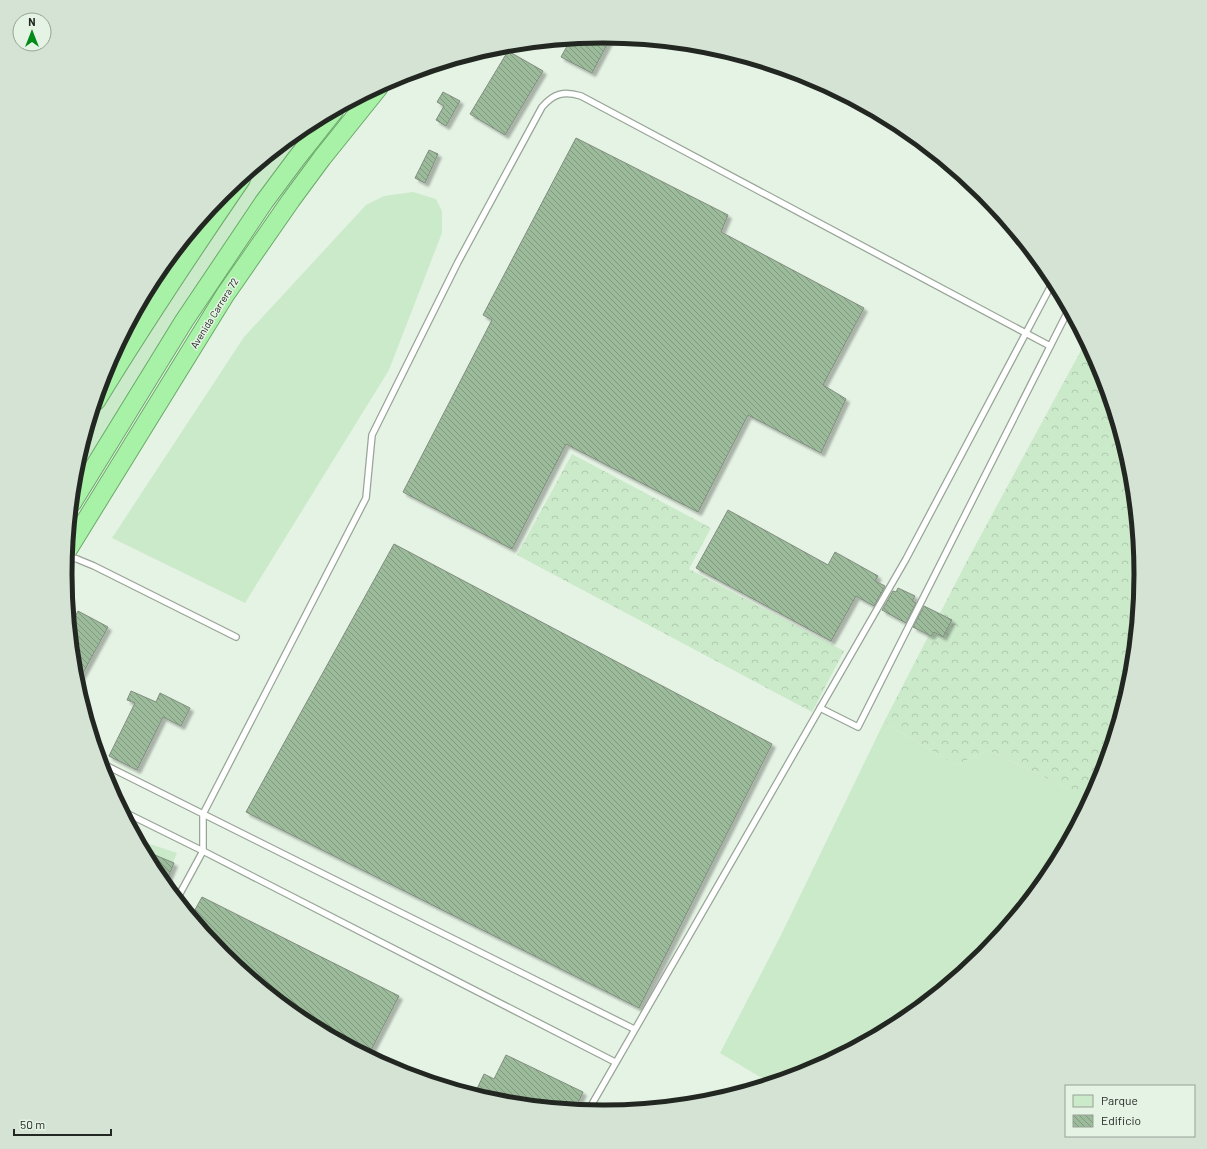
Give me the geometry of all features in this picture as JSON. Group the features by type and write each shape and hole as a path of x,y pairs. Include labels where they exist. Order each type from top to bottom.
{"highway":[{"name":"Avenida Carrera 72","path":"73,542 212,315 264,238 322,158 371,96"},
{"name":"Avenida Carrera 72","path":"79,492 184,321 269,195 325,122"},
{"path":"264,238 269,195"},
{"path":"109,380 195,245 225,203"},
{"path":"120,354 127,350"}],"lane":[{"path":"179,894 203,851 203,814 366,498 372,435 458,262 542,107 554,96 571,93 581,96 1050,346"},
{"path":"591,1106 615,1062 906,559 1050,287"},
{"path":"820,708 858,727 1067,315"},
{"path":"72,558 94,566 236,637"},
{"path":"108,766 634,1030"},
{"path":"130,815 615,1062"}],"green space":[{"path":"313,130 81,475 98,411 177,283 248,180 280,153"},
{"path":"413,192 436,199 442,211 442,233 389,370 245,603 112,538 244,337 366,205 384,196"},
{"path":"1083,346 1095,371 1107,404 1125,471 1134,540 1135,574 1134,609 1125,678 1107,745 1086,797 988,750 956,765 884,722 968,559"},
{"path":"572,454 711,528 689,569 844,651 812,712 517,555"},
{"path":"884,722 956,765 988,750 1086,797 1064,840 1045,870 1003,925 954,974 927,996 869,1035 807,1066 766,1080 720,1053 781,935"},
{"path":"144,842 177,853 167,877"}],"building":[{"path":"608,43 592,73 561,57 568,44"},
{"path":"507,52 543,71 505,135 470,114"},
{"path":"443,92 460,101 446,126 436,120 444,106 437,102"},
{"path":"576,138 728,215 721,232 864,308 823,385 846,399 821,453 748,415 698,512 566,444 512,549 403,492 492,320 483,315"},
{"path":"429,150 438,154 425,183 415,178"},
{"path":"728,510 828,565 835,552 878,576 875,581 885,586 874,606 856,596 831,641 696,568"},
{"path":"394,544 772,744 639,1008 246,812"},
{"path":"898,588 915,596 912,601 916,603 906,623 882,610 893,591 896,592"},
{"path":"924,606 952,620 943,637 934,632 931,636 913,627"},
{"path":"78,611 108,627 82,675 77,644 74,618"},
{"path":"131,691 156,702 160,693 190,708 181,726 163,717 137,770 109,756 135,703 127,700"},
{"path":"152,854 174,863 168,878"},
{"path":"202,897 399,996 370,1052 338,1035 280,996 253,974 228,950 194,912"},
{"path":"506,1055 583,1092 577,1105 534,1101 500,1096 476,1090 484,1074 494,1079"}]}
